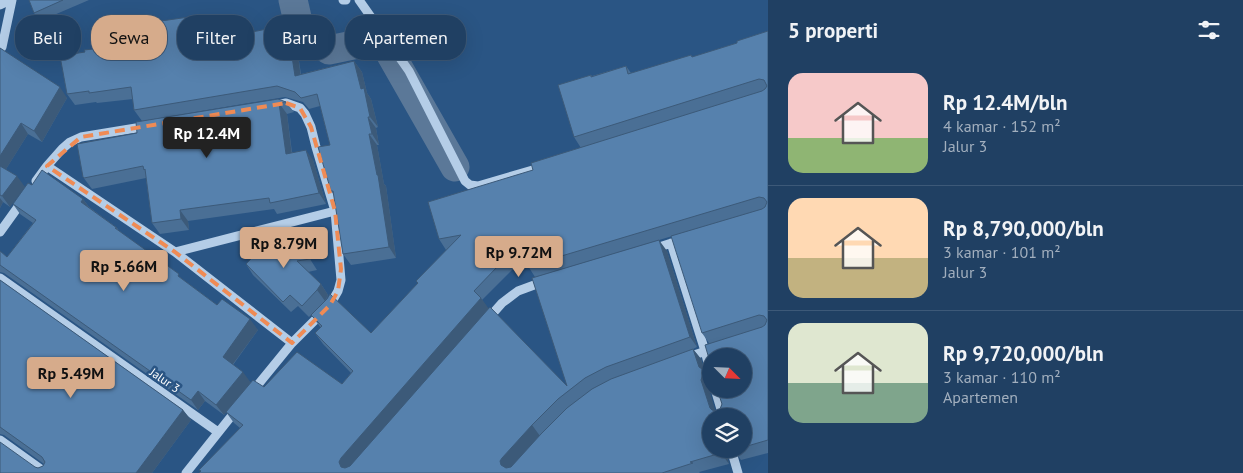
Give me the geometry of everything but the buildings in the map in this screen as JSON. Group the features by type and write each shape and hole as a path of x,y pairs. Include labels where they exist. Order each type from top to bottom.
{"street":[{"path":"0,5 11,0"},
{"path":"0,50 11,0"},
{"path":"359,0 409,71 465,181 470,185 478,186 551,164"},
{"path":"186,473 292,343 330,305 342,280 335,211 311,126 300,108 286,103 266,107"},
{"path":"0,232 47,166 70,142 81,137 159,124"},
{"path":"47,166 174,252 292,343"},
{"path":"174,252 335,211"},
{"path":"642,252 697,235"},
{"path":"671,243 704,348"},
{"name":"Jalur 3","path":"0,278 218,432"},
{"path":"482,326 502,304 518,291 556,278"},
{"path":"716,348 723,346"},
{"path":"678,361 702,352"},
{"path":"0,440 46,473"},
{"path":"734,458 738,473"}],"highlighted area":[{"path":"286,103 300,108 311,127 335,211 341,269 338,291 330,305 292,343 175,252 47,166 81,137"}],"waterway":[{"path":"293,0 300,30 329,50 382,39 455,167"}]}
